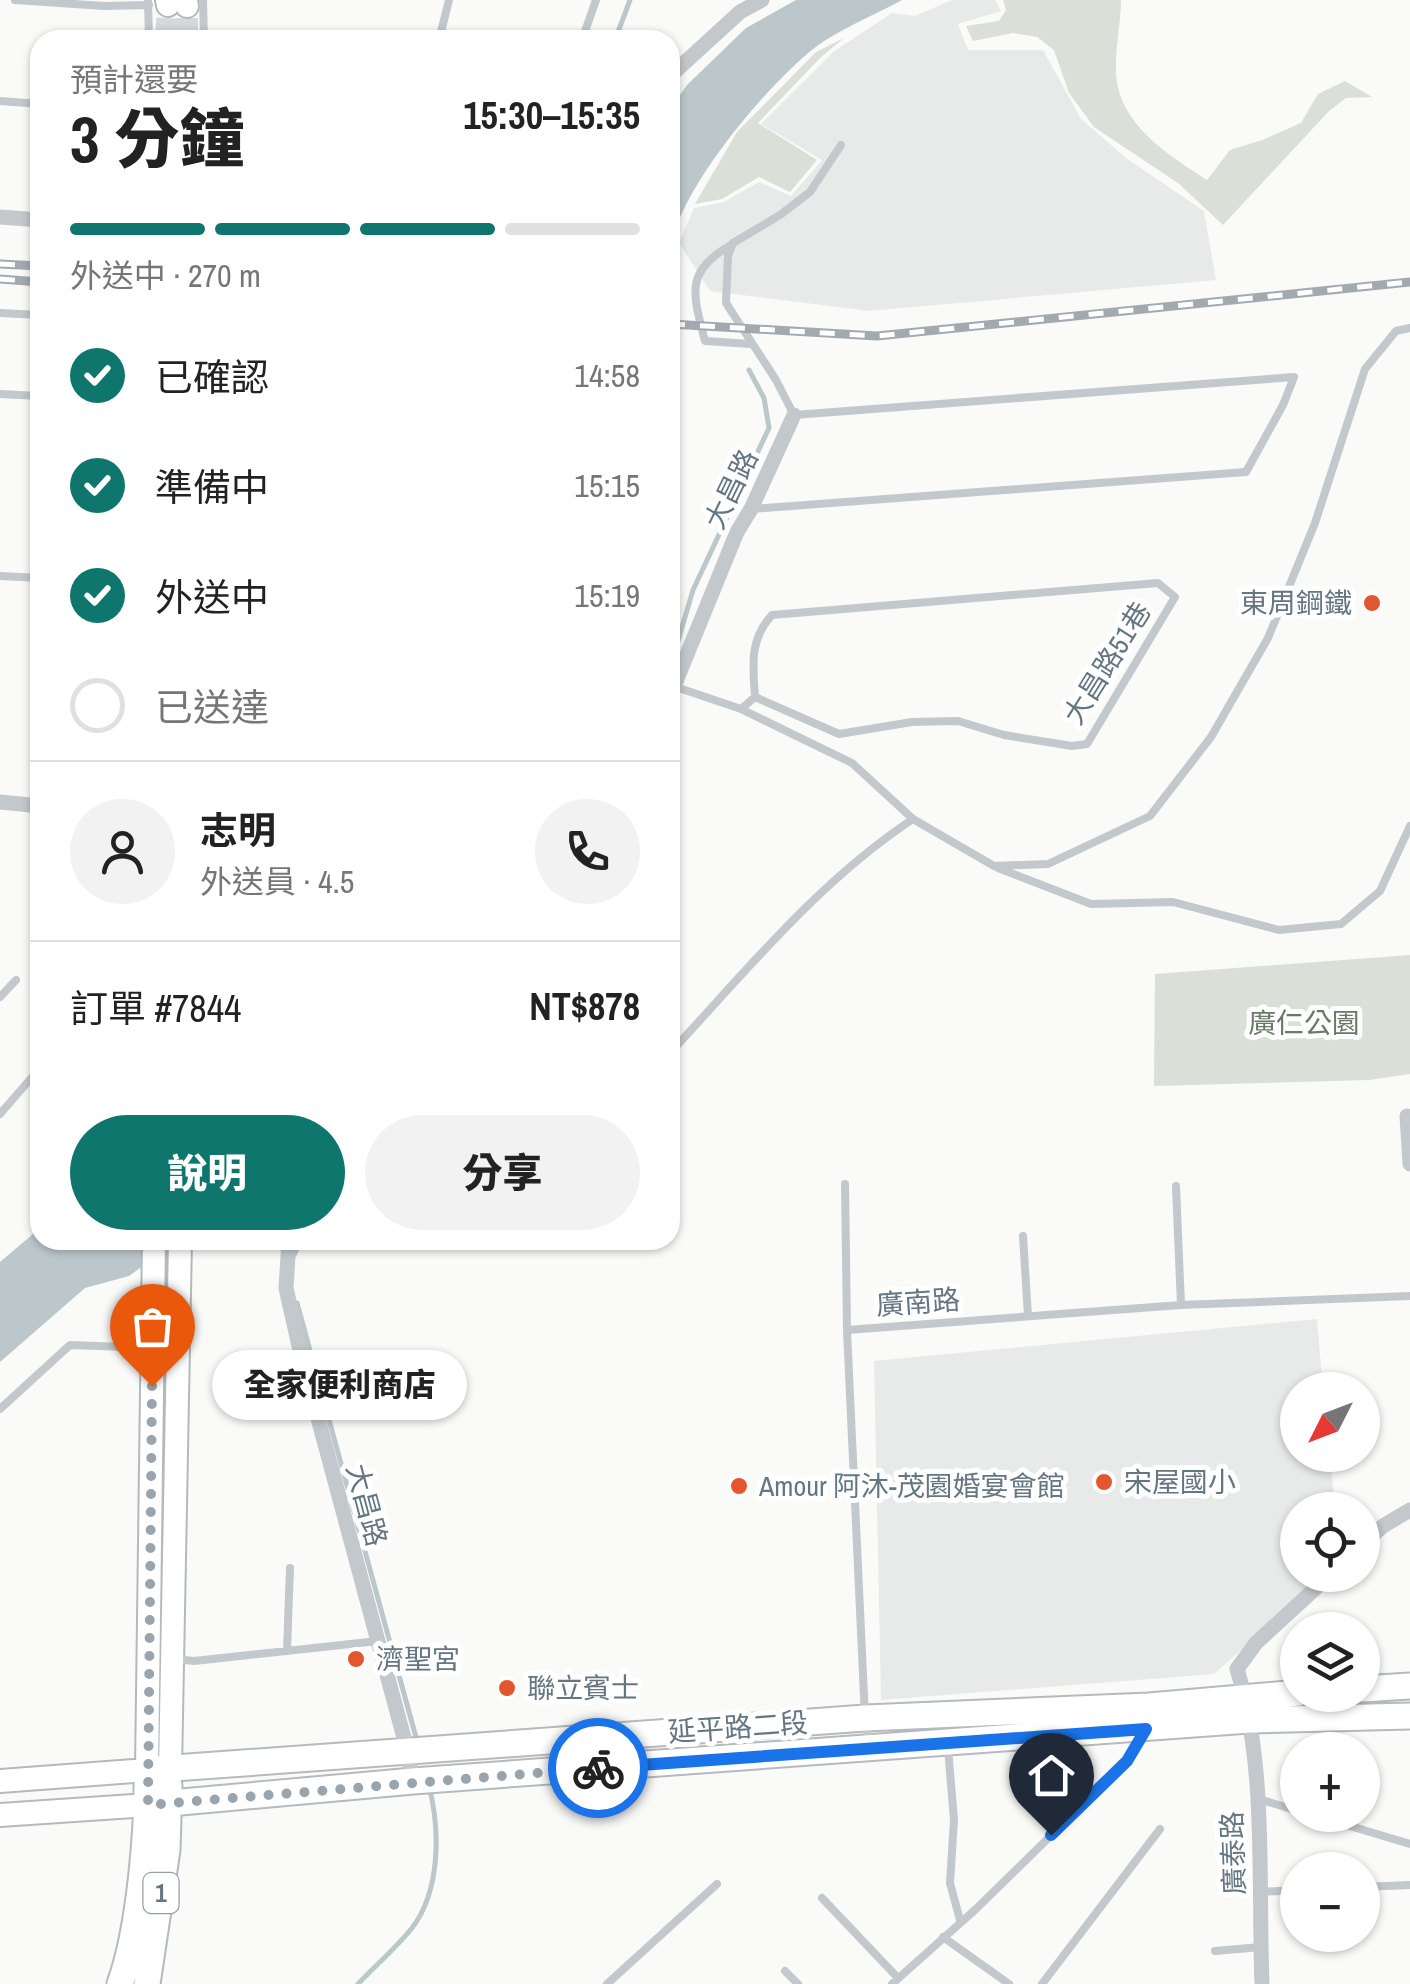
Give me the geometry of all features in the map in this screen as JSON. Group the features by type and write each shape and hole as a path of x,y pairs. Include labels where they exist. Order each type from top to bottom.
{"main road":[{"path":"154,1250 158,1770"},
{"path":"158,1770 172,1658 180,1250"},
{"path":"1380,1688 1410,1686"},
{"name":"延平路二段","path":"1247,1708 1280,1698"},
{"name":"延平路二段","path":"0,1815 948,1744 1247,1708 1410,1716"},
{"name":"延平路二段","path":"0,1781 865,1718 1148,1718"},
{"name":"1","path":"147,1984 167,1850 158,1803 158,1770"},
{"name":"1","path":"120,1984 158,1803"}],"street":[{"path":"680,67 740,12 762,0"},
{"path":"0,217 30,219"},
{"name":"大昌路","path":"680,668 737,532 794,415"},
{"path":"0,802 30,805"},
{"path":"1407,1116 1410,1164"},
{"name":"大昌路","path":"288,1250 286,1288 407,1750 412,1782"},
{"path":"1380,1529 1410,1510"},
{"name":"廣泰路","path":"1262,1984 1256,1798 1247,1708 1238,1669 1256,1643 1312,1592"}],"lane":[{"path":"16,0 104,6 172,2"},
{"path":"442,30 449,0"},
{"path":"586,30 596,0"},
{"path":"155,30 172,2"},
{"path":"172,2 196,30"},
{"path":"0,101 30,103"},
{"path":"751,344 704,340 693,294 707,258 780,215 810,192 841,145"},
{"path":"733,244 728,256 726,303 794,415 1294,377 1283,406 1246,472 751,509"},
{"path":"0,313 30,314"},
{"path":"994,866 1048,864 1150,816 1210,737 1268,638 1315,523 1365,369 1396,331 1410,328"},
{"path":"0,394 30,396"},
{"path":"0,576 30,578"},
{"name":"大昌路51巷","path":"1158,583 1174,597 1087,744 1072,746 1004,735 958,722 912,722 839,734 755,698 753,650 758,630 772,615 1158,583"},
{"path":"680,692 741,709 852,763 913,819 994,866 1092,904 1173,902 1280,930 1341,924 1380,891 1410,826"},
{"path":"741,709 755,698"},
{"path":"680,1042 795,916 867,850 913,819"},
{"path":"0,997 16,980"},
{"path":"0,1114 30,1080"},
{"path":"845,1184 847,1330"},
{"path":"1176,1186 1181,1305"},
{"path":"1023,1236 1028,1316"},
{"name":"廣南路","path":"870,1748 865,1718 847,1330 1181,1305 1410,1296"},
{"path":"0,1409 70,1345 153,1348 180,1353"},
{"path":"287,1651 290,1568"},
{"path":"172,1658 194,1661 378,1641"},
{"path":"822,1898 895,1981 976,1909 1127,1761 1148,1718"},
{"path":"948,1744 954,1820 950,1883 960,1920"},
{"path":"1256,1798 1280,1805"},
{"path":"1042,1984 1160,1829"},
{"path":"1369,1832 1410,1844"},
{"path":"607,1984 717,1884"},
{"path":"1380,1886 1410,1885"},
{"path":"1260,1892 1280,1891"},
{"path":"943,1937 1009,1984"},
{"path":"1214,1952 1261,1947"},
{"path":"785,1971 798,1984"}],"shaded area":[{"path":"796,0 902,0 823,42 793,66 728,140 680,218 680,95 746,28"},
{"path":"952,0 995,0 1001,11 958,24 968,50 1043,50 1081,119 1126,158 1204,211 1216,280 869,311 710,291 680,245 694,208 724,202 759,182 791,196 822,160 761,124 833,52 892,13 915,16"},
{"path":"30,1236 30,1250 165,1250 129,1276 85,1288 0,1362 0,1262"},
{"name":"宋屋國小","path":"1317,1319 1321,1372 1280,1372 1280,1472 1332,1472 1333,1492 1280,1492 1280,1592 1306,1592 1214,1674 881,1700 874,1361"}],"green space":[{"path":"1003,0 1121,0 1116,71 1125,106 1161,148 1207,180 1230,150 1301,123 1318,94 1345,81 1372,97 1346,98 1329,111 1223,225 1178,183 1094,127 1069,93 1054,50 1037,37 1013,33 973,41 966,26 999,21 1006,10"},
{"path":"844,38 758,123 817,160 790,192 759,177 722,199 695,204 737,132 816,52"},
{"name":"廣仁公園","path":"1410,955 1410,1074 1369,1080 1154,1086 1155,974"}],"waterway":[{"path":"619,30 630,0"},
{"path":"680,634 693,590 769,428 764,398 749,370"},
{"path":"294,1255 296,1250"},
{"path":"297,1303 417,1741"},
{"path":"358,1984 422,1913 436,1859 429,1786"}],"tunnel":[{"path":"167,30 168,5"},
{"path":"187,6 187,30"}],"railway":[{"path":"0,264 30,266"},
{"path":"0,279 30,281"},
{"path":"680,325 877,336 1410,282"}],"way so far":[{"path":"152,1386 148,1805 598,1768"}],"place":[{"name":"東周鋼鐵","path":"1372,603"},
{"name":"全家便利商店","path":"152,1386"},
{"name":"宋屋國小","path":"1104,1482"},
{"name":"Amour 阿沐-茂園婚宴會館","path":"739,1486"},
{"name":"濟聖宮","path":"356,1659"},
{"name":"聯立賓士","path":"507,1688"}],"route":[{"path":"598,1768 1146,1729 1127,1761 1051,1835"}]}
